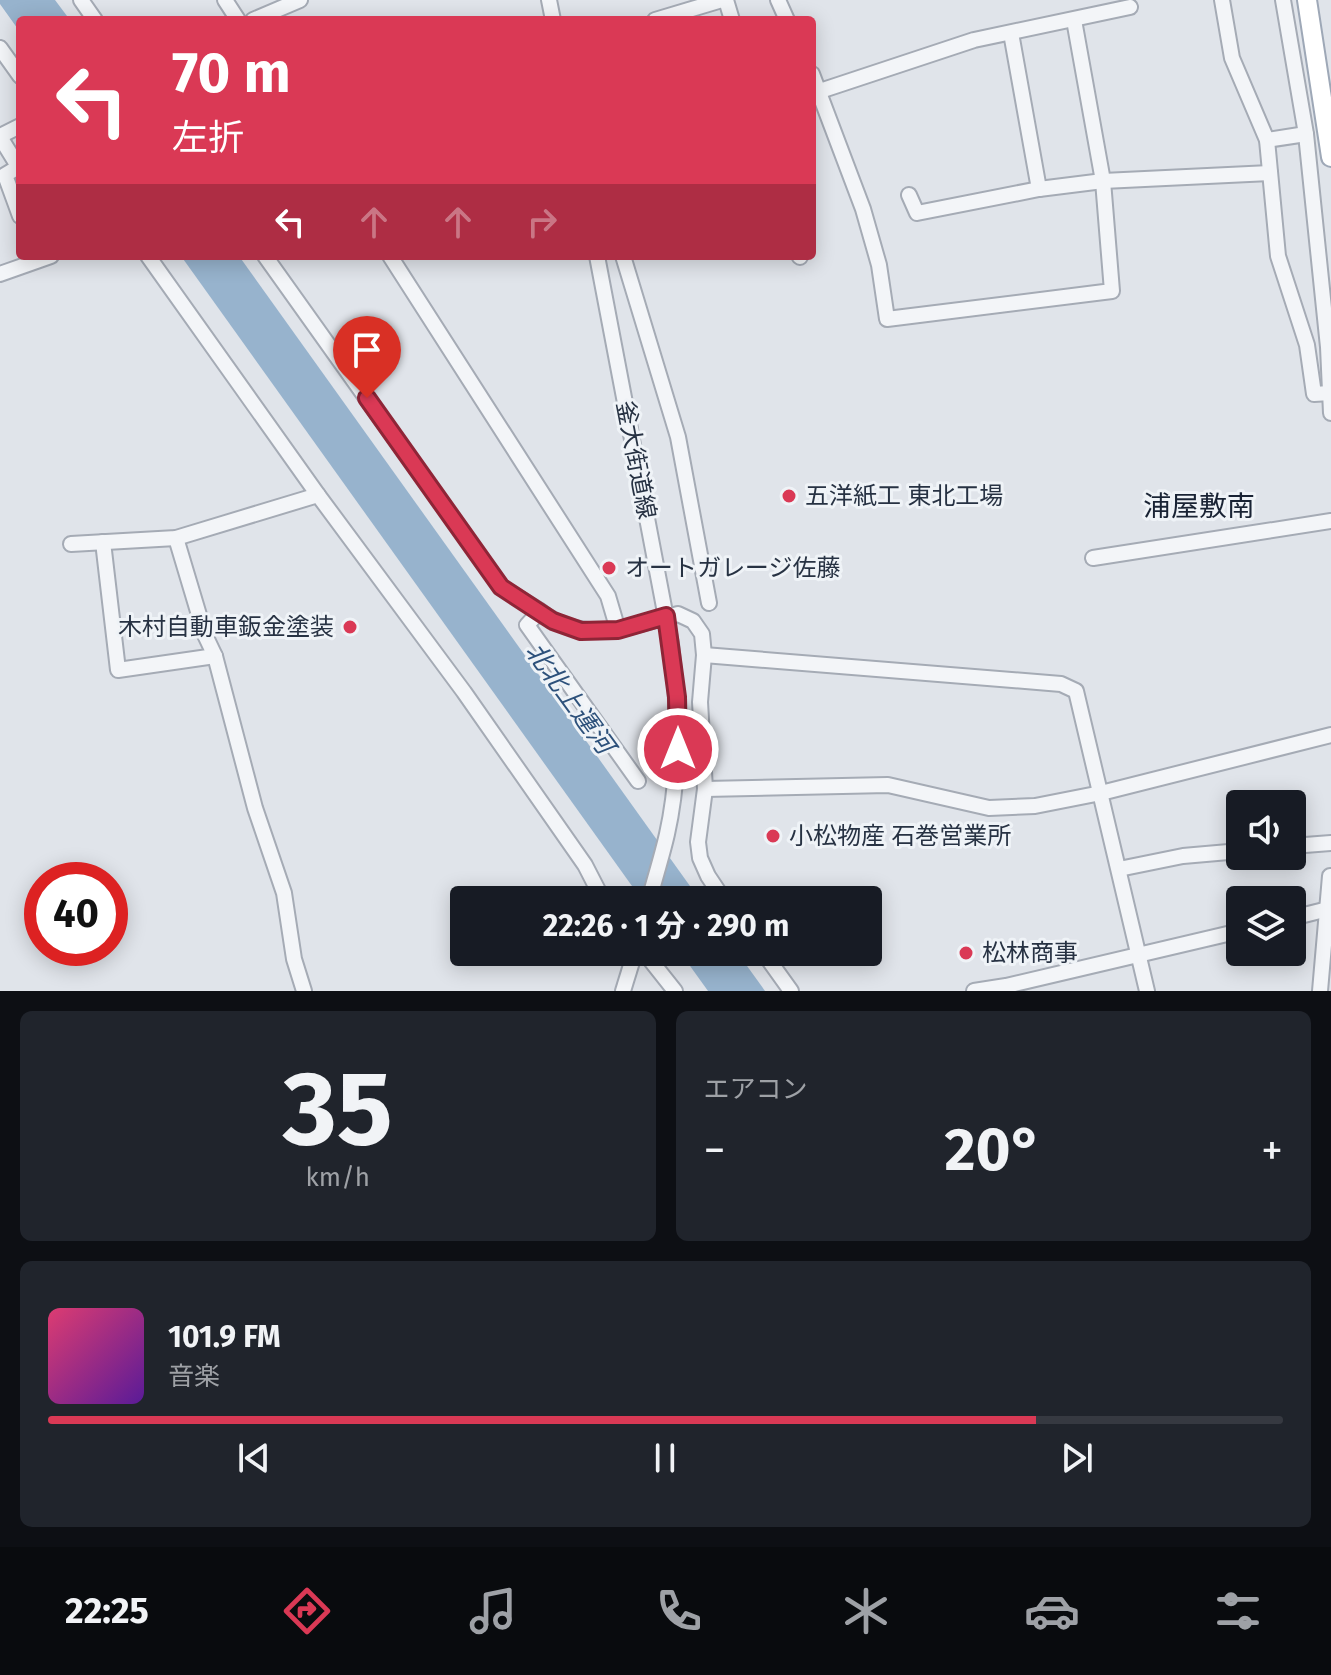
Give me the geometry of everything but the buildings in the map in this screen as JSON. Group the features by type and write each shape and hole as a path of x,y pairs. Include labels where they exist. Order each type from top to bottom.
{"main road":[{"path":"1307,0 1331,157"}],"street":[{"path":"262,16 300,0"},
{"path":"669,16 724,0"},
{"path":"1222,0 1232,58 1267,140 1278,256 1307,345 1314,394 1330,393"},
{"path":"1283,0 1306,134 1331,413"},
{"path":"820,91 974,40 1130,7"},
{"path":"816,82 863,209 879,265 887,319 1112,291 1103,181 1074,20"},
{"path":"1011,33 1039,189"},
{"path":"0,48 16,70"},
{"path":"1267,140 1306,134"},
{"path":"0,136 16,161"},
{"path":"16,168 5,175 16,205"},
{"path":"909,195 917,213 1039,189 1103,181 1270,173"},
{"path":"1,272 31,260"},
{"path":"151,260 318,495 473,705 585,865 596,886"},
{"path":"268,260 501,587 553,621 574,629 597,632 618,630 678,614 693,621 702,634 704,655 700,702 705,789 698,842 700,858 715,886"},
{"path":"393,260 608,596 618,630"},
{"name":"釜大街道線","path":"598,260 666,616 677,697 678,736 667,833 653,886"},
{"path":"624,260 678,437 709,603"},
{"path":"71,544 176,538 318,495"},
{"path":"1093,558 1331,521"},
{"path":"176,538 205,635 215,656 255,808 284,893 294,959 304,991"},
{"path":"103,542 118,670 215,656"},
{"path":"540,611 527,625 638,781"},
{"path":"704,655 1061,684 1076,691 1147,991"},
{"path":"705,789 888,785 989,808 1035,806 1101,793 1331,735"},
{"path":"1306,845 1331,843"},
{"path":"1119,869 1183,856 1226,852"},
{"path":"1320,991 1330,876"},
{"path":"1306,914 1328,909"},
{"path":"974,991 1226,934"},
{"path":"623,991 631,966"},
{"path":"655,966 675,991"},
{"path":"773,966 791,991"}],"water":[{"path":"0,0 55,0 67,16 16,16 16,26"},
{"path":"184,260 242,260 690,886 632,886"},
{"path":"690,966 747,966 765,991 708,991"}],"place":[{"name":"五洋紙工 東北工場","path":"789,496"},
{"name":"オートガレージ佐藤","path":"609,568"},
{"name":"木村自動車鈑金塗装","path":"350,627"},
{"name":"小松物産 石巻営業所","path":"773,836"},
{"name":"松林商事","path":"966,953"}],"district":[{"name":"浦屋敷南","path":"1199,506"}],"route":[{"path":"367,398 501,587 553,621 581,631 618,630 666,616 677,697 678,749"}],"water label":[{"name":"北北上運河","path":"570,698"}]}
